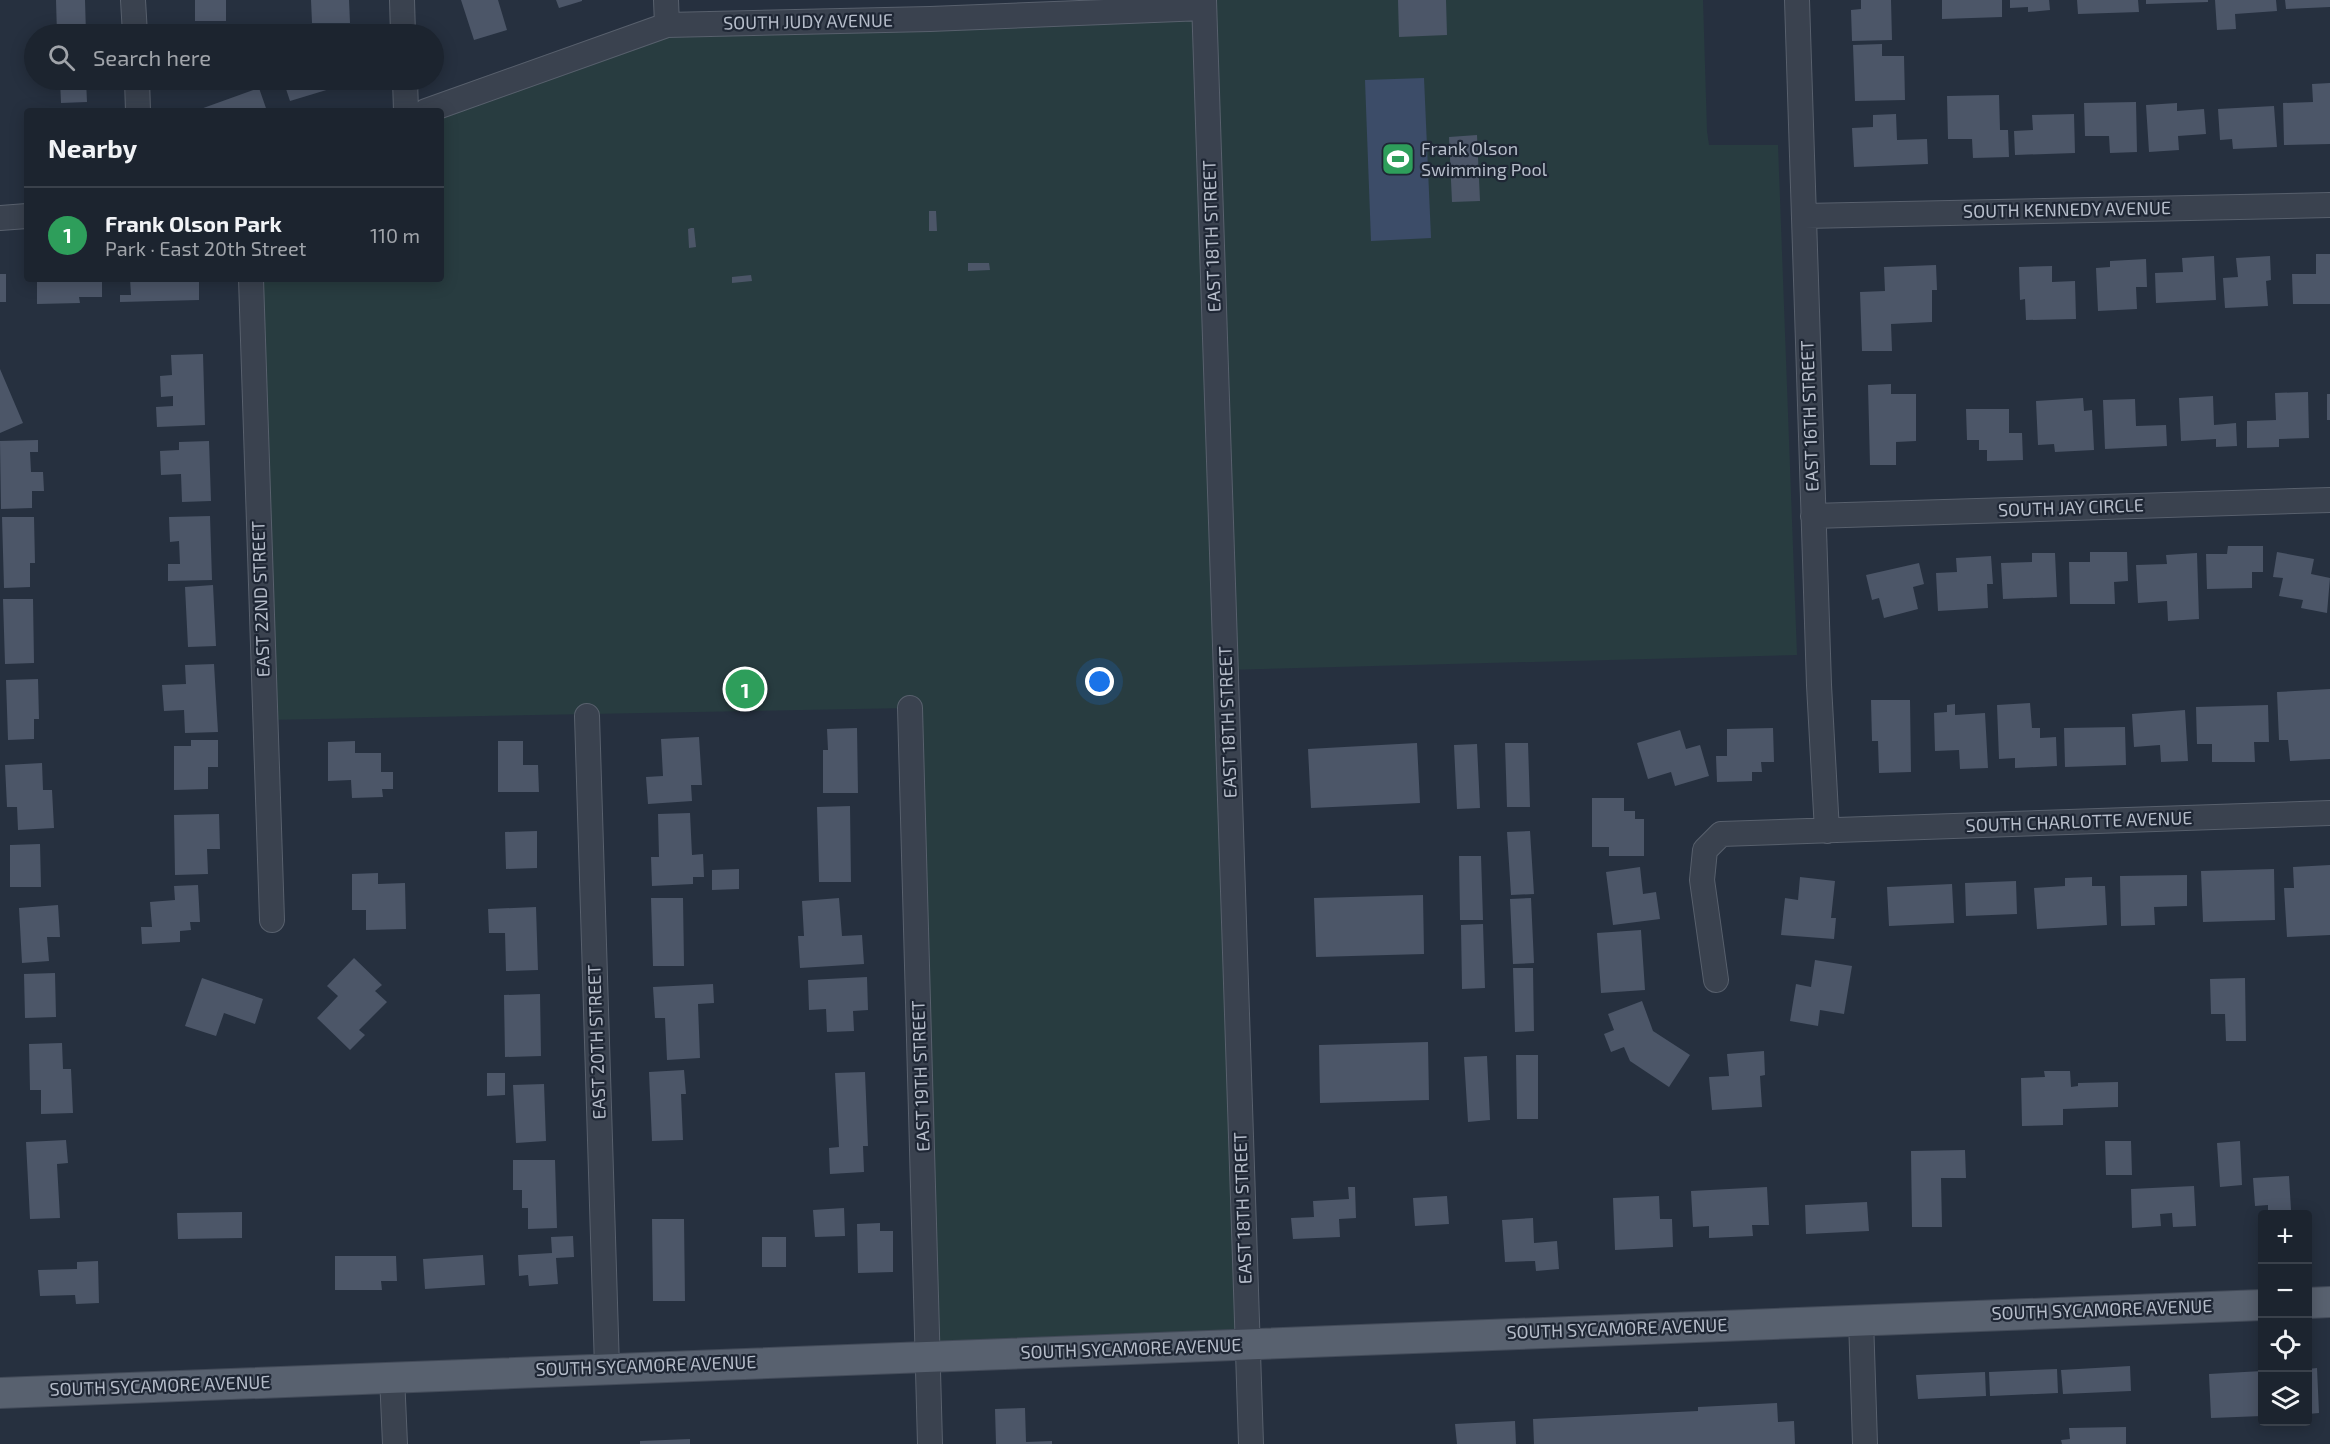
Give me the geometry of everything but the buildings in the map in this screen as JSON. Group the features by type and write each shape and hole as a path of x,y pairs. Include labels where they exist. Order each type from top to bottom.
{"main road":[{"path":"2312,1303 2330,1302"},
{"name":"SOUTH SYCAMORE AVENUE","path":"0,1393 2258,1305"}],"street":[{"path":"133,0 134,24"},
{"path":"402,0 403,24"},
{"path":"666,0 666,25"},
{"name":"EAST 16TH STREET","path":"1797,0 1819,685 1827,831"},
{"name":"SOUTH JUDY AVENUE","path":"434,108 666,25 930,10 1204,4"},
{"name":"EAST 18TH STREET","path":"1204,4 1251,1444"},
{"path":"137,90 138,108"},
{"path":"405,90 406,108"},
{"name":"SOUTH KENNEDY AVENUE","path":"1804,216 2330,204"},
{"path":"0,218 24,216"},
{"name":"EAST 22ND STREET","path":"251,282 272,920"},
{"name":"SOUTH JAY CIRCLE","path":"1813,516 2330,500"},
{"name":"EAST 19TH STREET","path":"910,708 930,1444"},
{"name":"EAST 20TH STREET","path":"587,716 607,1368"},
{"name":"SOUTH CHARLOTTE AVENUE","path":"1716,980 1702,880 1705,850 1720,834 2330,813"},
{"path":"1861,1319 1865,1444"},
{"path":"392,1376 395,1444"}],"green space":[{"path":"1204,0 1703,0 1709,145 1778,145 1797,655 1226,670 1248,1345 928,1355 910,708 265,720 251,282 444,282 444,110 667,25"}],"water":[{"name":"Frank Olson Swimming Pool","path":"1424,78 1431,238 1371,241 1365,80"}],"place":[{"name":"Frank Olson Swimming Pool","path":"1398,159"},
{"name":"Frank Olson Park","path":"745,689"}]}
